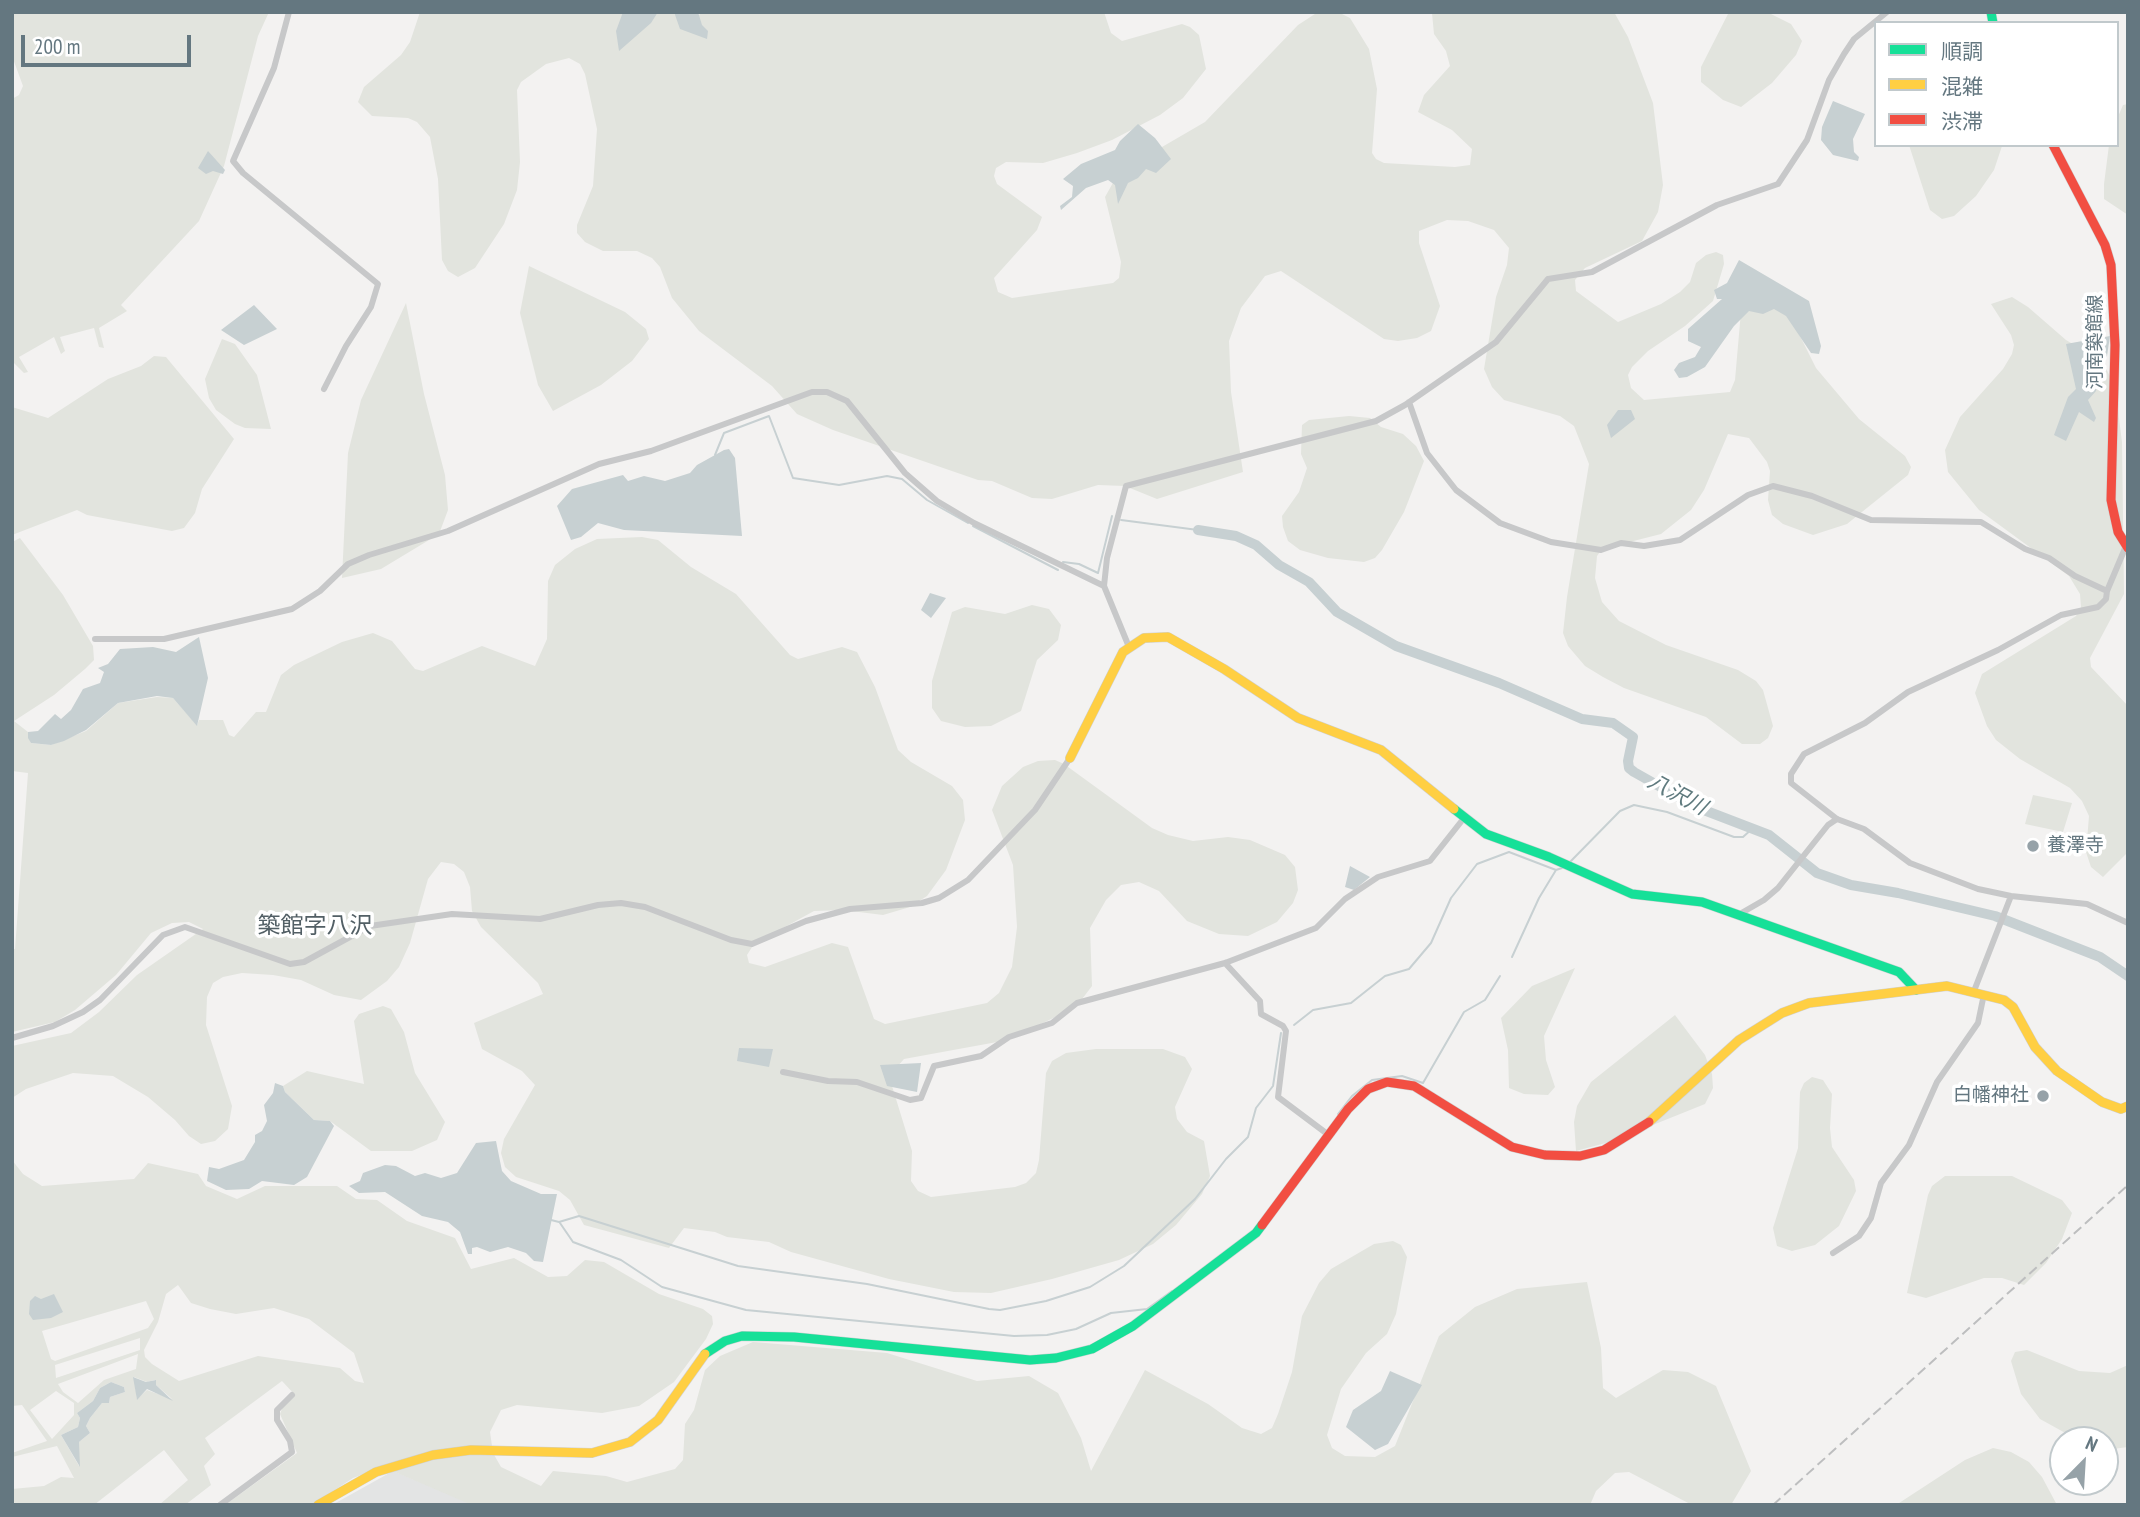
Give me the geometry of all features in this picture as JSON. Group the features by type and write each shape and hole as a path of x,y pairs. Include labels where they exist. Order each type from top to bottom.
{"street":[{"path":"289,12 274,68 233,160 243,173 378,284 372,307 346,346 324,389"},
{"path":"1129,646 1104,586 1107,558 1126,486 1361,426 1409,402 1496,342 1548,279 1592,272 1717,205 1778,184 1807,140 1829,80 1844,54 1854,39 1874,23"},
{"name":"河南築館線","path":"2054,147 2105,245 2110,265 2115,345 2111,500 2113,517 2127,547"},
{"path":"95,639 164,639 292,609 320,592 348,564 369,555 448,531 599,464 651,452 811,392 827,392 847,401 905,473 937,502 974,523 1104,586"},
{"path":"1409,402 1427,453 1455,490 1500,523 1551,542 1601,550 1621,543 1644,546 1680,540 1748,495 1773,486 1812,496 1871,520 1981,522 1992,526 2025,549 2049,558 2075,576 2107,591"},
{"path":"2127,547 2106,599 2098,607 2061,615 1998,650 1908,692 1865,723 1804,754 1791,774 1791,783 1837,819 1864,829 1910,863 1978,889 2011,896 2087,904 2128,923"},
{"path":"12,1038 53,1026 83,1012 100,1000 163,935 185,927 290,964 304,962 370,926 452,914 540,919 598,905 621,903 645,906 731,940 752,944 806,921 840,911 930,900 968,880 1035,810 1070,758 1118,659 1129,646 1153,636 1180,643 1298,718 1381,750 1486,834 1568,865 1632,894 1702,902 1899,972 1905,975 1916,990"},
{"path":"783,1072 828,1081 857,1082 910,1100 921,1098 934,1066 981,1056 1009,1037 1052,1023 1077,1003 1225,963 1317,928 1345,899 1378,877 1430,861 1464,818"},
{"path":"1738,915 1764,901 1837,819"},
{"path":"1973,991 2011,896"},
{"path":"1225,963 1259,1001 1261,1014 1283,1026 1286,1031 1278,1097 1330,1136"},
{"path":"318,1505 356,1481 401,1463 433,1455 471,1450 592,1453 612,1450 630,1442 658,1420 701,1357 725,1341 743,1336 794,1337 1030,1360 1056,1358 1092,1349 1133,1326 1256,1233 1360,1096 1377,1085 1398,1082 1421,1090 1512,1147 1545,1155 1580,1156 1604,1150 1639,1131 1739,1040 1782,1013 1809,1003 1947,986 1984,994 2013,1007 2035,1047 2057,1071 2102,1102 2122,1109 2128,1106"},
{"path":"1833,1253 1859,1236 1871,1218 1881,1183 1909,1145 1937,1082 1978,1023 1984,994"},
{"path":"220,1505 292,1452 290,1441 277,1420 277,1410 292,1395"}],"shaded area":[{"path":"12,12 269,12 258,36 224,166 199,221 121,305 127,311 99,328 104,348 99,347 94,328 60,337 65,351 61,354 54,337 19,357 28,372 24,373 12,361 12,99 19,95 23,86 12,56"},
{"path":"420,12 673,12 678,18 695,22 701,12 1104,12 1111,33 1122,41 1182,24 1190,27 1199,35 1206,69 1183,98 1160,115 1112,140 1077,153 1043,163 1006,162 996,168 994,176 997,184 1042,217 1037,230 994,278 998,292 1012,298 1113,283 1119,278 1121,262 1105,197 1119,172 1205,122 1298,25 1318,12 1338,12 1350,18 1369,49 1377,89 1372,153 1376,159 1384,163 1455,167 1470,165 1472,149 1452,130 1418,112 1424,95 1450,66 1446,51 1434,34 1432,13 1614,12 1628,37 1653,103 1663,185 1658,212 1642,241 1585,268 1575,280 1576,291 1618,322 1661,304 1680,292 1690,282 1696,263 1706,255 1716,252 1723,255 1724,264 1713,301 1685,326 1648,351 1632,367 1628,375 1631,388 1644,400 1730,392 1735,380 1742,300 1781,298 1816,368 1859,419 1905,456 1911,467 1908,475 1847,524 1813,535 1783,524 1772,515 1768,500 1770,471 1767,462 1749,438 1728,434 1704,490 1691,510 1661,534 1602,549 1597,556 1595,578 1602,602 1619,621 1666,645 1738,670 1756,681 1763,690 1773,726 1768,738 1760,744 1742,744 1706,717 1624,688 1603,677 1585,666 1568,646 1563,633 1567,597 1589,464 1574,426 1560,416 1504,400 1492,387 1484,369 1496,297 1507,265 1509,248 1494,230 1468,221 1447,220 1419,231 1419,243 1440,306 1431,331 1417,338 1398,341 1384,339 1281,271 1265,276 1241,308 1229,341 1231,392 1243,472 1157,499 1125,486 1098,485 1052,499 1032,498 992,481 978,480 833,430 797,414 772,386 699,331 672,298 660,267 652,258 637,251 603,251 585,242 577,233 577,225 593,186 597,129 585,74 580,64 569,58 546,64 521,82 517,90 520,162 517,190 504,224 475,268 458,277 448,271 442,260 438,179 430,137 417,122 408,118 372,116 358,102 364,87 401,55 410,42"},
{"path":"623,12 658,12 651,23 619,51 616,31"},
{"path":"674,12 698,12 702,25 708,31 707,39 680,29"},
{"path":"1729,12 1767,12 1791,24 1802,41 1796,55 1772,83 1741,107 1723,100 1701,82 1701,67"},
{"path":"1833,101 1865,114 1853,139 1858,161 1833,155 1821,140 1822,127"},
{"path":"2128,104 2128,215 2104,199 2109,147 2119,147 2119,114 2123,105"},
{"path":"1138,124 1155,138 1171,159 1156,173 1146,169 1138,178 1128,183 1118,204 1115,185 1108,180 1086,188 1061,210 1060,206 1072,197 1073,186 1063,179 1081,164 1115,150 1120,141"},
{"path":"1910,147 2002,147 1994,170 1976,196 1954,216 1942,219 1930,210"},
{"path":"208,151 225,170 223,174 213,171 206,174 198,168"},
{"path":"1739,260 1809,301 1821,346 1819,354 1811,353 1786,316 1774,309 1763,314 1749,311 1734,326 1705,367 1687,377 1679,378 1674,370 1679,363 1695,357 1701,347 1688,341 1688,329 1722,299 1717,299 1714,290 1727,283"},
{"path":"529,266 625,312 646,329 649,339 632,361 601,385 553,411 538,385 520,313"},
{"path":"2012,297 2028,307 2066,340 2103,362 2115,387 2122,442 2124,594 2090,658 2091,667 2128,706 2128,852 2103,877 2091,867 2086,852 2089,816 2082,801 2070,788 2020,759 1996,740 1987,726 1975,693 1982,674 2076,616 2081,607 2080,594 2069,576 1979,510 1948,472 1945,450 1960,417 2003,369 2012,354 2014,345 2011,335 1991,304"},
{"path":"406,303 424,394 445,475 448,510 439,534 381,569 342,578 348,453 361,400"},
{"path":"254,305 277,329 244,345 221,330"},
{"path":"2110,336 2107,356 2100,363 2096,391 2088,400 2096,418 2094,422 2079,412 2066,441 2054,435 2068,397 2076,389 2066,344"},
{"path":"222,339 235,344 257,375 271,429 245,428 235,424 216,410 209,398 205,379"},
{"path":"154,356 166,357 234,439 202,489 195,513 184,528 172,531 87,515 77,510 12,535 12,407 48,418 108,379 141,366"},
{"path":"1618,410 1631,410 1635,419 1611,438 1607,425"},
{"path":"1349,416 1370,418 1381,427 1403,434 1416,446 1424,461 1404,512 1382,550 1375,558 1364,562 1328,558 1300,550 1288,541 1283,527 1282,516 1299,492 1307,468 1301,454 1302,425 1309,420"},
{"path":"729,449 735,458 742,536 624,530 598,523 581,537 571,540 557,506 572,489 623,475 628,481 644,476 665,481 690,473 697,465"},
{"path":"642,537 658,540 691,567 736,594 790,655 798,659 842,647 857,652 875,687 898,750 911,762 952,786 963,800 965,820 946,870 927,896 910,907 883,915 843,910 814,911 754,944 747,955 749,963 765,967 832,943 848,947 874,1019 885,1024 987,1003 999,993 1012,967 1017,927 1013,865 992,810 1002,786 1023,767 1038,761 1055,760 1064,764 1152,828 1168,835 1193,841 1228,837 1250,840 1285,855 1295,867 1298,890 1293,903 1277,922 1248,936 1219,934 1187,921 1159,891 1139,882 1121,885 1106,900 1090,928 1092,986 1076,1007 1008,1040 904,1059 897,1067 892,1086 912,1151 911,1181 918,1191 931,1197 1015,1187 1026,1183 1036,1173 1046,1073 1052,1061 1066,1053 1096,1049 1163,1049 1185,1057 1192,1069 1175,1107 1177,1119 1187,1132 1204,1141 1210,1176 1202,1194 1176,1225 1153,1244 1119,1260 1052,1279 991,1293 954,1292 889,1279 791,1252 769,1242 727,1237 715,1232 684,1228 669,1248 584,1225 570,1200 559,1191 516,1177 505,1167 501,1153 504,1139 535,1085 522,1071 482,1049 474,1023 543,994 538,983 481,927 472,911 470,887 464,872 454,864 441,862 428,879 410,943 399,967 387,981 361,1000 334,995 301,980 273,975 242,973 223,977 213,983 207,997 206,1025 232,1106 228,1129 215,1141 201,1144 148,1097 113,1076 73,1073 26,1089 12,1098 12,1046 71,1033 99,1012 137,975 203,929 189,922 172,923 151,933 116,975 75,1010 55,1022 12,1032 12,949 15,949 28,773 12,771 12,542 20,538 63,595 93,646 94,660 85,669 54,695 14,721 28,732 31,743 51,745 86,731 118,703 157,697 173,698 197,725 199,720 223,720 229,735 234,737 256,712 266,712 281,675 294,665 342,642 373,633 392,641 415,669 423,671 482,646 535,666 547,639 548,581 555,565 575,549 597,539"},
{"path":"930,593 946,598 931,618 921,610"},
{"path":"1032,605 1049,609 1061,625 1058,640 1037,660 1021,711 991,726 965,727 941,721 932,708 932,681 952,612 965,607 1005,614"},
{"path":"199,637 208,678 197,726 173,698 157,696 118,703 86,730 64,741 51,745 31,743 28,732 38,731 55,714 61,719 71,710 83,689 100,683 104,672 98,668 108,664 120,649 153,647 176,652"},
{"path":"2033,795 2072,803 2063,832 2025,824"},
{"path":"1350,866 1370,877 1354,890 1345,887"},
{"path":"1575,968 1544,1036 1546,1060 1555,1087 1548,1095 1524,1094 1509,1088 1508,1050 1501,1018 1532,986"},
{"path":"383,1006 391,1009 404,1032 415,1073 445,1122 437,1140 412,1151 371,1151 330,1121 314,1120 285,1092 283,1086 307,1071 364,1084 354,1021 359,1014"},
{"path":"1675,1015 1705,1055 1712,1074 1713,1088 1705,1104 1613,1141 1576,1151 1574,1122 1577,1106 1591,1082"},
{"path":"739,1048 773,1049 769,1067 737,1061"},
{"path":"921,1063 917,1092 887,1086 880,1065"},
{"path":"1812,1077 1823,1080 1832,1094 1832,1147 1854,1180 1856,1191 1839,1226 1815,1245 1792,1251 1777,1246 1773,1228 1798,1148 1800,1092 1804,1083"},
{"path":"275,1083 283,1086 285,1092 314,1120 330,1121 334,1126 307,1177 294,1185 262,1181 249,1189 226,1190 207,1181 209,1167 219,1169 244,1160 255,1142 255,1135 262,1131 267,1121 264,1105 273,1093"},
{"path":"496,1141 502,1171 511,1181 541,1194 557,1194 543,1262 534,1261 526,1253 508,1247 490,1252 477,1247 472,1248 472,1254 468,1254 460,1232 448,1222 422,1216 385,1192 359,1193 349,1186 360,1181 363,1173 385,1165 396,1166 415,1176 425,1173 441,1178 457,1173 476,1143"},
{"path":"12,1160 23,1174 42,1186 134,1179 148,1163 198,1174 206,1186 237,1199 265,1186 337,1186 356,1199 377,1200 407,1221 455,1238 471,1269 514,1258 548,1277 567,1276 585,1260 604,1262 659,1294 703,1309 712,1316 713,1324 706,1339 674,1382 639,1406 602,1413 517,1405 501,1410 490,1432 493,1453 501,1467 541,1486 553,1471 606,1476 627,1482 675,1469 683,1460 685,1424 694,1410 705,1370 720,1356 753,1342 887,1353 977,1381 1029,1376 1058,1393 1081,1438 1091,1471 1145,1370 1208,1404 1242,1428 1261,1434 1272,1428 1278,1414 1292,1372 1302,1316 1319,1283 1331,1269 1374,1244 1393,1241 1401,1245 1407,1257 1396,1314 1387,1334 1366,1353 1341,1389 1327,1435 1332,1448 1345,1456 1375,1457 1395,1446 1439,1336 1475,1307 1517,1289 1587,1282 1601,1348 1603,1388 1616,1398 1663,1370 1688,1372 1716,1386 1751,1471 1731,1505 1692,1505 1629,1472 1615,1473 1596,1491 1590,1505 472,1505 383,1467 353,1478 312,1505 225,1505 297,1453 280,1414 283,1406 295,1395 282,1381 205,1438 215,1454 204,1466 211,1485 185,1505 159,1505 188,1480 164,1450 94,1505 12,1505 12,1489 44,1486 61,1477 74,1478 57,1446 12,1457 12,1453 47,1441 22,1405 12,1406","holes":["178,1285 191,1303 210,1309 236,1314 274,1308 309,1319 354,1353 364,1383 355,1381 340,1368 258,1356 179,1381 145,1357 144,1350 158,1322 166,1294","146,1301 154,1319 148,1328 55,1361 51,1359 42,1331","140,1338 140,1350 56,1378 55,1365","138,1354 136,1369 104,1380 78,1403 63,1392 58,1384","134,1377 147,1382 155,1380 156,1385 172,1399 147,1390 137,1399","111,1382 124,1387 125,1392 110,1397 109,1403 102,1403 90,1418 86,1426 90,1433 79,1442 79,1466 61,1435 78,1427 80,1418 77,1413 93,1401 100,1388","56,1391 74,1403 74,1415 52,1439 30,1410"]},
{"path":"1945,1176 2012,1176 2062,1200 2072,1213 2062,1239 2046,1263 2024,1285 2002,1278 1984,1278 1926,1298 1907,1293 1928,1195 1932,1186"},
{"path":"54,1294 63,1312 51,1318 33,1320 29,1314 30,1301 35,1296 41,1299"},
{"path":"2027,1350 2079,1371 2110,1373 2128,1365 2128,1447 2119,1448 2119,1426 2053,1426 2040,1419 2021,1394 2011,1361 2015,1352"},
{"path":"1390,1371 1422,1385 1388,1444 1375,1450 1346,1427 1353,1410 1381,1391"},
{"path":"133,1377 146,1382 156,1380 156,1385 173,1401 147,1389 137,1400"},
{"path":"111,1382 124,1387 125,1392 110,1397 109,1403 102,1403 90,1418 86,1426 90,1433 79,1442 80,1467 61,1435 78,1427 80,1418 77,1413 93,1401 100,1388"},
{"path":"1993,1448 2011,1452 2029,1462 2042,1477 2049,1496 2052,1496 2057,1505 1896,1505 1965,1460"},
{"path":"393,1471 470,1503 471,1505 332,1505"}],"waterway":[{"path":"715,455 724,433 769,416 793,478 839,485 887,476 902,479 927,500 968,523"},
{"path":"1063,562 1079,564 1098,573 1112,516"},
{"path":"1121,520 1198,530"},
{"path":"973,526 1058,570"},
{"name":"八沢川","path":"1198,530 1236,536 1256,545 1279,565 1309,582 1337,612 1396,646 1499,683 1582,719 1613,723 1633,737 1628,761 1629,768 1634,772 1696,807 1769,835 1817,873 1851,885 1995,916 2100,957 2128,976"},
{"path":"1569,863 1620,811 1634,805 1667,812 1734,837 1743,837 1753,828"},
{"path":"1294,1025 1313,1010 1351,1003 1385,976 1409,969 1431,943 1451,898 1477,864 1509,852 1556,870"},
{"path":"1512,957 1539,898 1556,870 1562,868"},
{"path":"1338,1114 1352,1096 1372,1080 1402,1076 1423,1083 1464,1012 1485,1000 1500,976"},
{"path":"551,1220 559,1222 579,1216 738,1266 867,1284 989,1309 1000,1310 1046,1301 1090,1287 1124,1266 1195,1199 1226,1159 1248,1137 1256,1108 1273,1086 1281,1033"},
{"path":"560,1223 573,1242 621,1260 662,1287 746,1310 1014,1336 1047,1335 1076,1329 1111,1313 1147,1309 1172,1291"}],"railway":[{"path":"1773,1505 2128,1185"}],"traffic: fast":[{"path":"1991,12 1993,21"},
{"path":"1454,809 1486,834 1549,857 1632,894 1702,902 1899,972 1916,990"},
{"path":"705,1354 725,1341 742,1336 794,1337 1030,1360 1056,1358 1092,1349 1133,1326 1256,1233 1262,1225"}],"traffic: slow":[{"path":"1070,758 1123,652 1144,638 1168,637 1224,669 1298,718 1381,750 1454,809"},
{"path":"1649,1122 1739,1040 1782,1013 1809,1003 1947,986 2004,1000 2013,1007 2035,1047 2057,1071 2102,1102 2121,1109 2128,1106"},
{"path":"318,1505 376,1472 433,1455 471,1450 592,1453 630,1442 658,1420 705,1354"}],"traffic: jam":[{"path":"2054,147 2105,245 2111,265 2115,345 2111,500 2118,532 2128,548"},
{"path":"1262,1225 1348,1109 1368,1089 1387,1082 1414,1086 1512,1147 1545,1155 1580,1156 1604,1150 1649,1122"}],"place":[{"name":"養澤寺","path":"2033,846"},
{"name":"白幡神社","path":"2043,1096"}],"district":[{"name":"築館字八沢","path":"315,926"}]}
